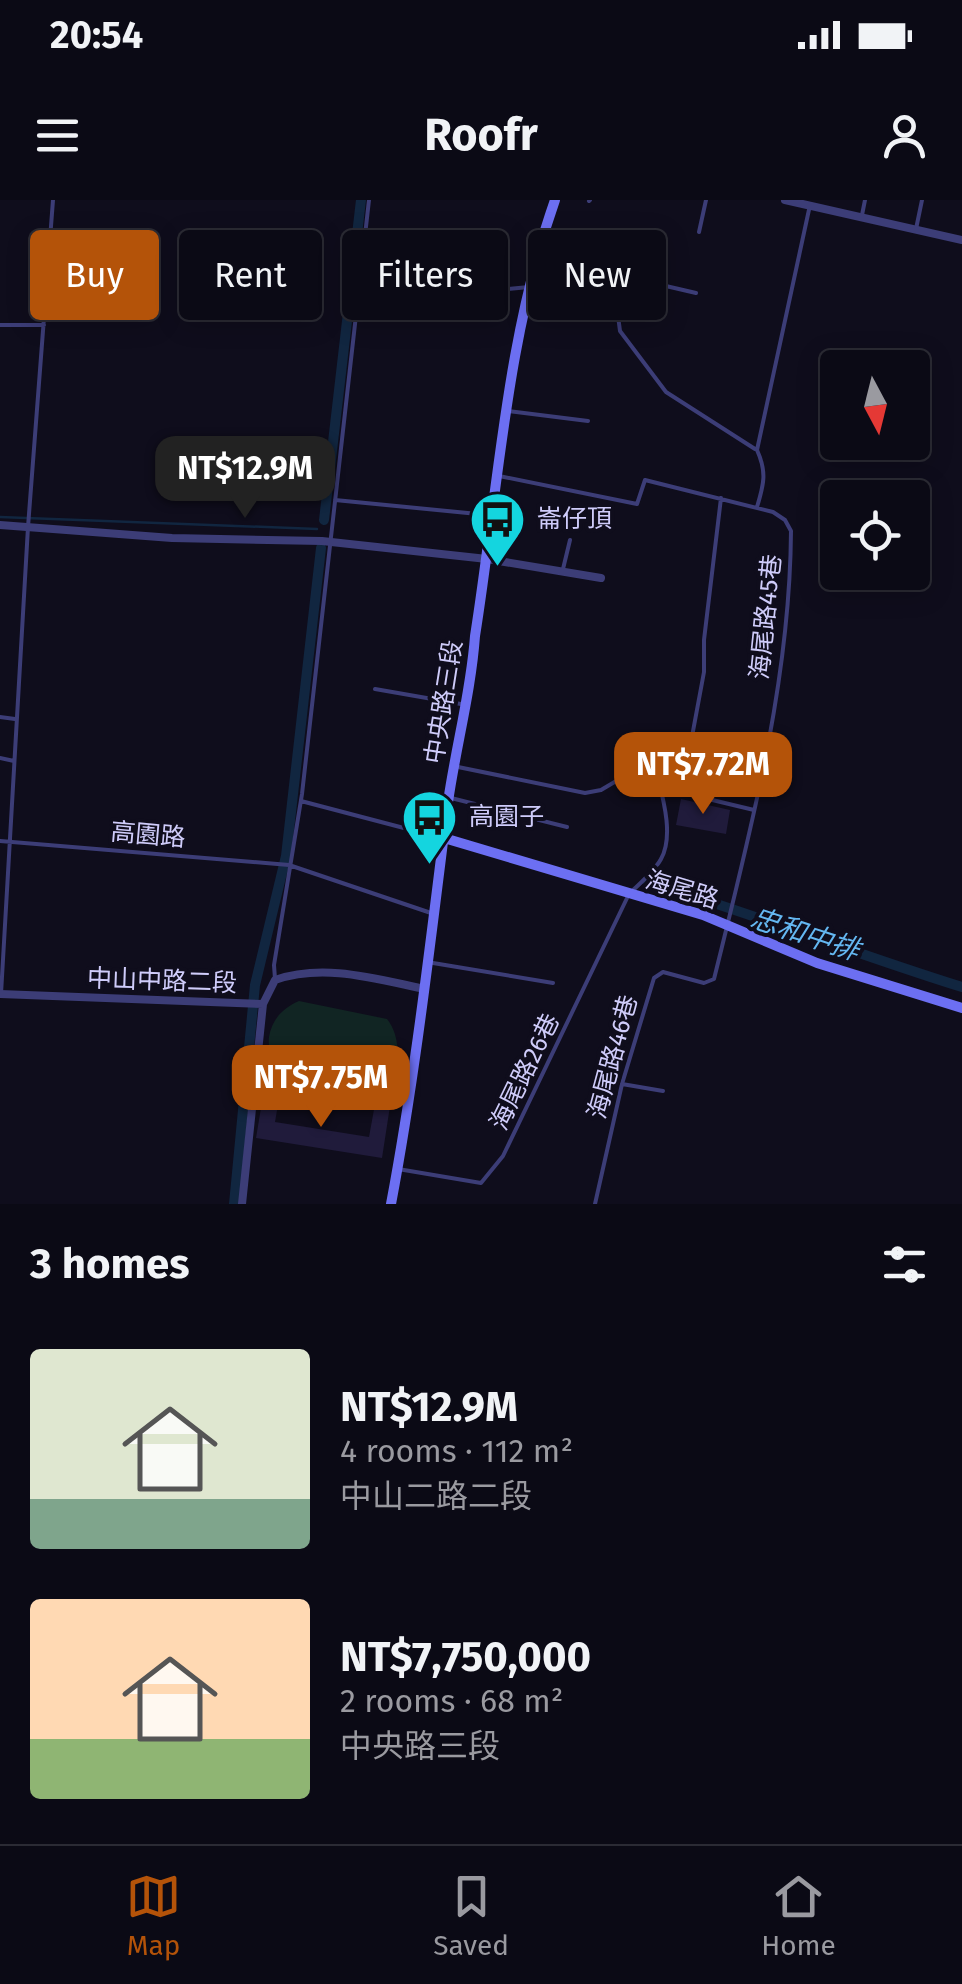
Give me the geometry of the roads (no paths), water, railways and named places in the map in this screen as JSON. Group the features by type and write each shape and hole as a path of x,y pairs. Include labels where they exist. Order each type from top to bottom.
{"street":[{"path":"785,200 962,240"},
{"name":"中央路三段","path":"546,230 554,204"},
{"name":"中央路三段","path":"392,1204 436,914 449,798 528,296"},
{"path":"0,525 172,538 330,542 487,559 602,578"},
{"name":"海尾路","path":"444,838 629,894 729,919 817,963 962,1008"},
{"path":"275,980 296,973 342,973 425,989"},
{"name":"中山中路二段","path":"1,994 255,1004 275,980"},
{"path":"242,1204 255,1004"}],"lane":[{"path":"1,994 28,527 53,200"},
{"path":"366,230 370,200"},
{"path":"700,232 706,200"},
{"path":"862,216 865,200"},
{"path":"916,229 922,200"},
{"path":"756,450 809,203"},
{"path":"666,286 696,293"},
{"path":"275,980 274,965 301,802 355,320"},
{"path":"499,476 637,504 645,480 757,507 765,478 756,450 666,392 620,331 619,320"},
{"path":"0,325 44,325"},
{"path":"508,411 588,421"},
{"path":"683,785 704,672 704,640 721,498"},
{"path":"335,500 493,515"},
{"name":"海尾路45巷","path":"729,919 754,810 786,630 791,531 785,520 757,507"},
{"path":"563,571 570,540"},
{"path":"376,689 466,704"},
{"path":"0,717 16,719"},
{"path":"0,758 14,760"},
{"path":"454,766 585,793 600,790 628,774 656,774 704,798 754,810"},
{"path":"629,894 660,861 666,844 663,800 656,774"},
{"path":"449,798 567,827"},
{"path":"301,802 444,838"},
{"name":"高園路","path":"0,841 291,865 436,914"},
{"name":"海尾路26巷","path":"398,1168 481,1184 495,1168 629,894"},
{"name":"海尾路46巷","path":"594,1204 622,1084 654,978 663,972 711,982 729,919"},
{"path":"428,962 553,984"},
{"path":"622,1084 663,1092"}],"waterway":[{"path":"324,520 361,200"},
{"path":"0,517 317,529"},
{"path":"234,1204 255,985 286,856 321,548"},
{"name":"忠和中排","path":"648,882 962,987"}],"place":[{"name":"崙仔頂","path":"498,568"},
{"name":"高園子","path":"430,866"}]}
